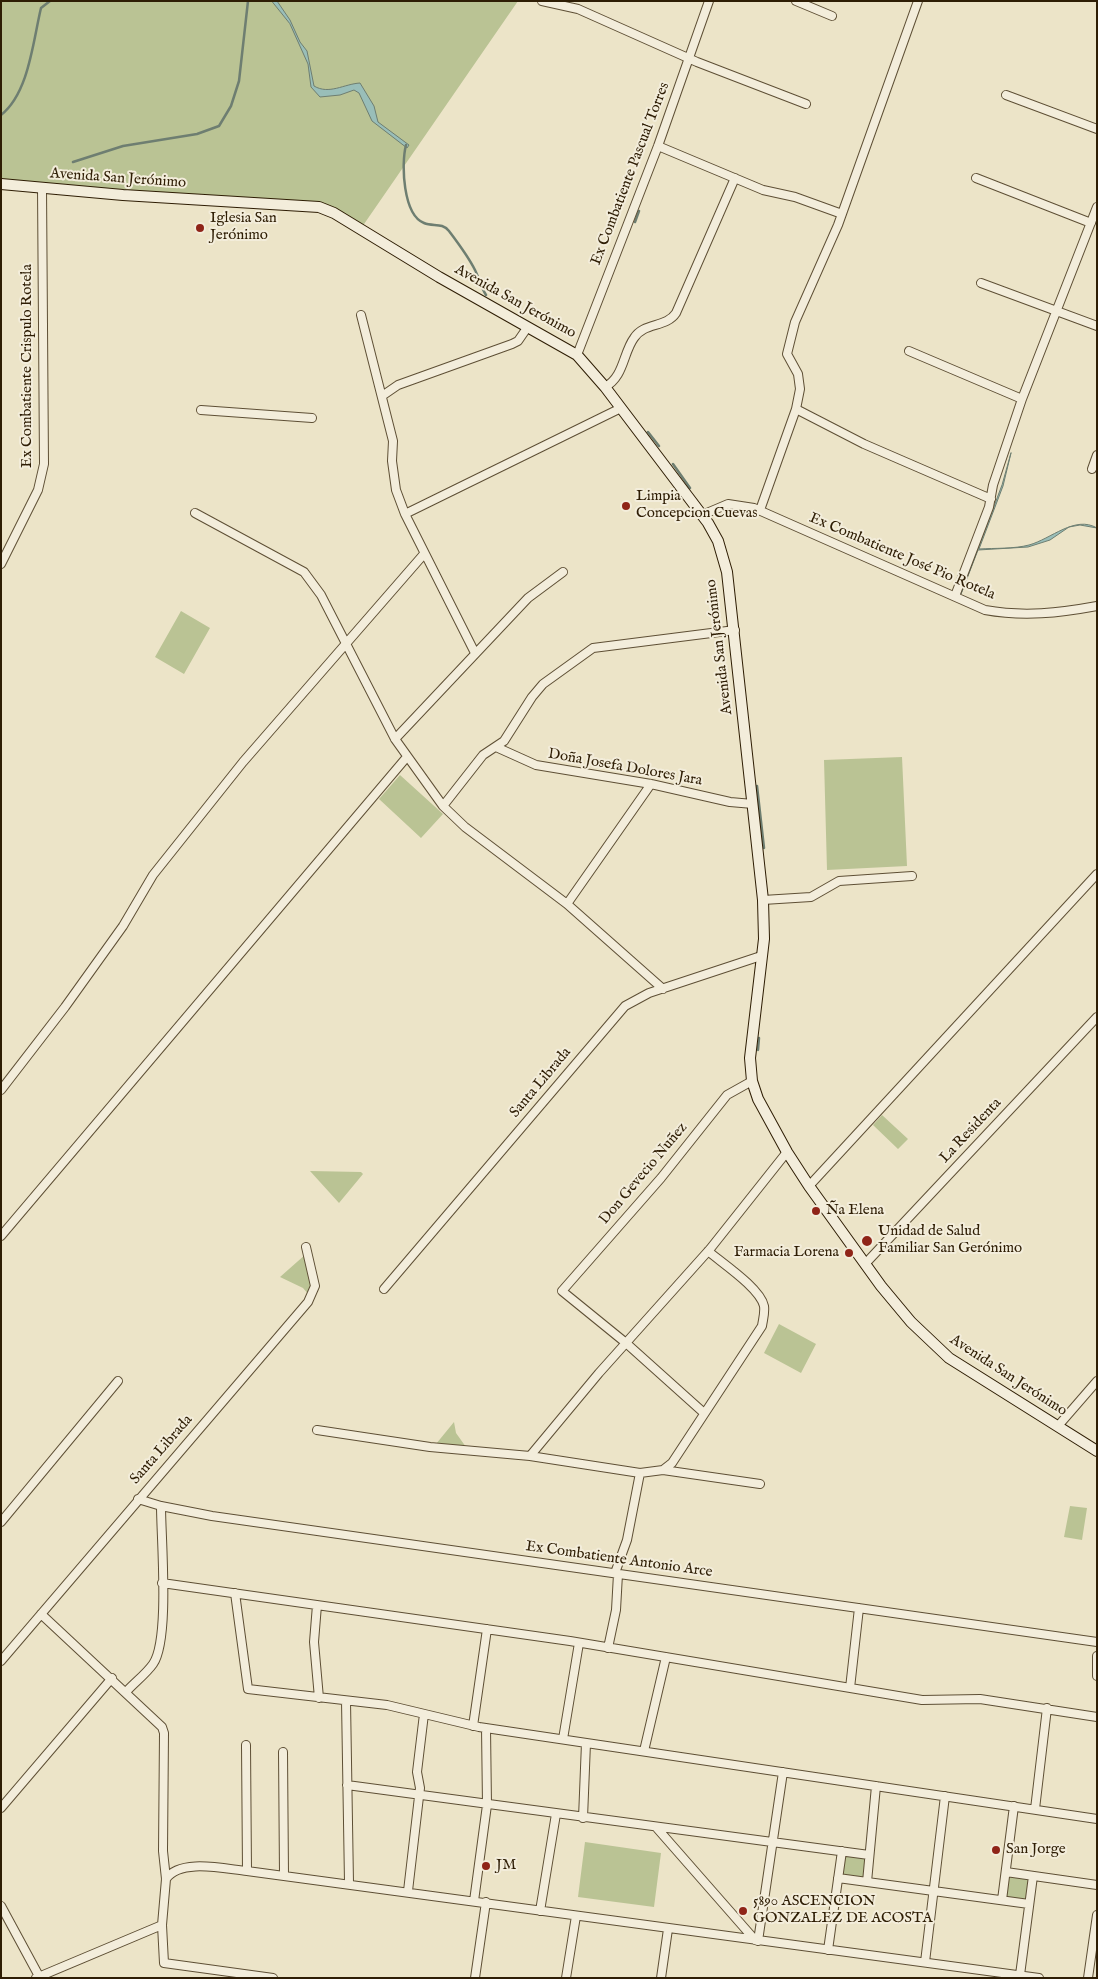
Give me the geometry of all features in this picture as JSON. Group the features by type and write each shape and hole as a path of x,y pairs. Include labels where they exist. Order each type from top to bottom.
{"street":[{"path":"542,1 578,9 689,58 806,104"},
{"name":"Ex Combatiente Pascual Torres","path":"577,355 658,146 710,1"},
{"path":"796,1 832,16"},
{"path":"760,510 796,408 800,382 788,354 794,322 842,214 918,1"},
{"path":"1006,95 1097,129"},
{"path":"658,146 763,190 795,197 842,214"},
{"path":"605,387 616,379 634,338 650,326 668,321 676,313 735,178"},
{"path":"976,178 1091,223"},
{"name":"Avenida San Jerónimo","path":"1,184 319,207 334,213 527,328 577,355 605,387 702,515 718,541 723,556 735,630 763,900 761,956 750,1058 752,1081 762,1107 787,1152 809,1186 906,1316 928,1340 958,1363 1097,1451"},
{"name":"Ex Combatiente Crispulo Rotela","path":"1,564 38,490 44,464 42,188"},
{"path":"955,596 991,499 993,485 1022,399 1097,207"},
{"path":"981,283 1097,326"},
{"path":"361,315 393,441 392,461 396,490 424,554 476,653"},
{"path":"382,396 398,385 512,344 518,341 527,328"},
{"path":"909,351 1022,399"},
{"path":"405,514 621,408"},
{"path":"796,408 864,444 991,499"},
{"path":"201,410 312,418"},
{"path":"1092,469 1097,455"},
{"name":"Ex Combatiente José Pio Rotela","path":"702,515 728,504 760,510 985,610 1016,614 1062,613 1097,606"},
{"path":"195,514 304,572 321,595 395,740 406,758 443,806 465,827 567,904 663,989"},
{"path":"1,1090 71,999 123,926 153,875 243,762 424,554"},
{"path":"395,740 528,598 563,572"},
{"path":"443,806 483,755 504,741 543,684 593,648 604,645 735,630"},
{"name":"Doña Josefa Dolores Jara","path":"496,747 536,765 651,784 730,802 753,804"},
{"path":"1,1236 406,758"},
{"path":"567,904 651,784"},
{"path":"809,1186 1097,874"},
{"path":"763,900 811,896 839,881 912,876"},
{"name":"Santa Librada","path":"384,1289 624,1006 634,999 761,956"},
{"name":"La Residenta","path":"866,1264 1097,1017"},
{"name":"Don Gevecio Nuñez","path":"626,1343 562,1291 661,1178 727,1095 752,1081"},
{"path":"530,1456 626,1343 708,1251 787,1152"},
{"name":"Santa Librada","path":"1,1661 308,1302 315,1286 306,1247"},
{"path":"663,1470 672,1463 762,1326 764,1308 758,1293 708,1251"},
{"path":"626,1343 704,1413"},
{"path":"1,1522 118,1381"},
{"path":"1058,1426 1097,1381"},
{"path":"317,1430 430,1446 530,1456 640,1473 663,1470 760,1484"},
{"path":"608,1648 616,1610 616,1574 627,1540 640,1473"},
{"name":"Ex Combatiente Antonio Arce","path":"138,1499 161,1506 212,1516 1097,1642"},
{"path":"126,1692 153,1664 159,1652 162,1614 161,1506"},
{"path":"162,1583 579,1643 922,1700 980,1700 1097,1716"},
{"path":"235,1593 248,1688 319,1698 387,1704 473,1726 1097,1819"},
{"path":"317,1605 314,1642 319,1698"},
{"path":"850,1688 858,1608"},
{"path":"41,1614 112,1678 162,1727 164,1734 163,1851 166,1879 162,1925 164,1963 273,1978"},
{"path":"473,1726 487,1629"},
{"path":"563,1739 579,1643"},
{"path":"1097,1656 1097,1676"},
{"path":"644,1752 666,1657"},
{"path":"1,1808 112,1678"},
{"path":"346,1701 349,1883"},
{"path":"1035,1809 1047,1708"},
{"path":"408,1891 419,1795 417,1772 424,1714"},
{"path":"474,1901 487,1805 486,1728"},
{"path":"583,1818 586,1743"},
{"path":"246,1745 248,1871"},
{"path":"283,1752 284,1875"},
{"path":"757,1941 783,1772"},
{"path":"348,1785 869,1855"},
{"path":"867,1882 876,1786"},
{"path":"925,1962 945,1796"},
{"path":"1002,1900 1014,1806"},
{"path":"540,1911 556,1814"},
{"path":"656,1827 757,1941"},
{"path":"828,1950 842,1851"},
{"path":"166,1879 175,1869 190,1866 284,1875 1039,1978"},
{"path":"1006,1872 1097,1885"},
{"path":"1020,1975 1033,1876"},
{"path":"838,1878 1028,1904"},
{"path":"475,1978 486,1902"},
{"path":"1,1906 38,1977 162,1925"},
{"path":"1088,1978 1097,1915"},
{"path":"566,1978 576,1916"},
{"path":"661,1978 668,1928"}],"green space":[{"path":"1,1 518,1 362,227 334,210 1,180"},
{"path":"181,611 210,628 184,674 155,657"},
{"path":"902,757 907,866 827,870 824,760"},
{"path":"400,775 443,814 421,838 379,799"},
{"path":"882,1115 908,1139 898,1149 873,1125"},
{"path":"310,1171 361,1172 363,1174 339,1203"},
{"path":"306,1254 313,1284 309,1295 303,1288 280,1277"},
{"path":"779,1324 816,1344 801,1373 764,1353"},
{"path":"454,1422 456,1433 466,1447 436,1444"},
{"path":"1070,1506 1087,1508 1082,1540 1064,1537"},
{"path":"585,1842 661,1853 654,1907 578,1897"},
{"path":"844,1856 866,1859 863,1877 842,1874"},
{"path":"1009,1876 1029,1879 1026,1900 1006,1897"}],"water":[{"path":"272,1 277,1 307,51 314,86 331,89 360,83 374,106 378,122 409,145 407,148 372,121 359,93 354,90 340,95 320,97 311,87 308,64 290,24"},
{"path":"1011,453 1003,486 979,549 1011,548 1029,545 1069,527 1050,540 1028,547 978,550 961,594 1002,485"},
{"path":"1080,524 1097,528 1080,525 1069,527"}],"waterway":[{"path":"1,115 18,94 28,66 41,8 50,1"},
{"path":"73,162 123,146 197,134 219,126 231,106 239,81 248,1"},
{"path":"406,145 404,153 405,188 412,210 417,218 424,223 440,226 449,231 472,265 486,295"},
{"path":"635,222 639,211"},
{"path":"648,432 659,446"},
{"path":"673,464 690,488"},
{"path":"757,786 764,848"},
{"path":"758,1050 759,1038"}],"place":[{"name":"Iglesia San Jerónimo","path":"200,228"},
{"name":"Limpia Concepcion Cuevas","path":"626,506"},
{"name":"Ña Elena","path":"816,1211"},
{"name":"Unidad de Salud Familiar San Gerónimo","path":"867,1241"},
{"name":"Farmacia Lorena","path":"849,1253"},
{"name":"San Jorge","path":"996,1850"},
{"name":"JM","path":"486,1866"},
{"name":"5890 ASCENCION GONZALEZ DE ACOSTA","path":"743,1911"}]}
